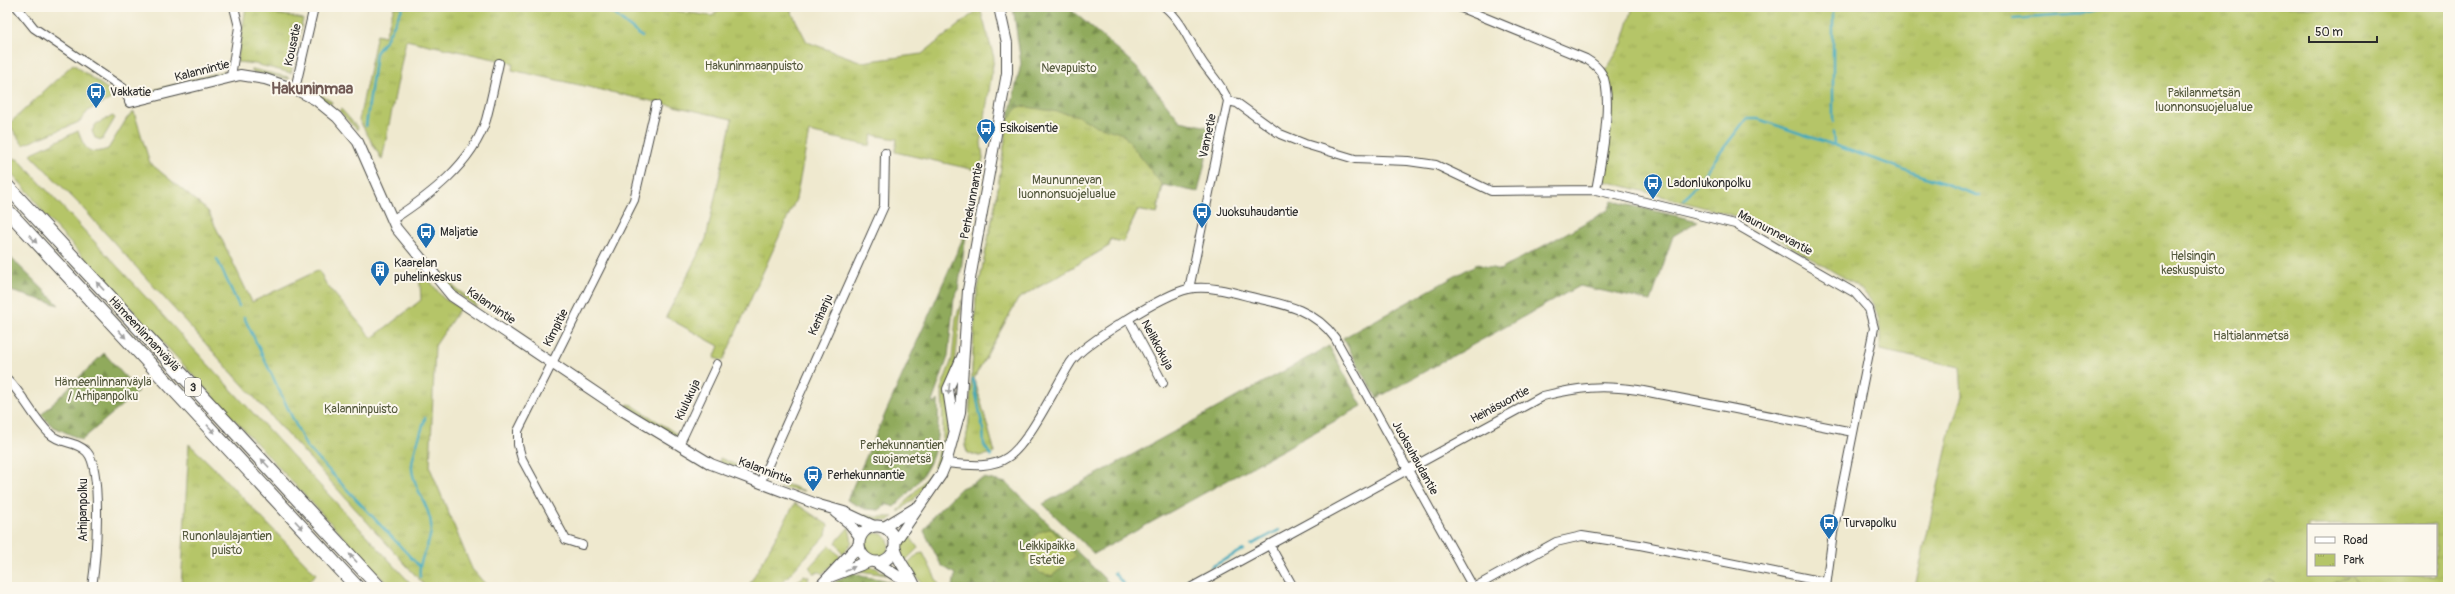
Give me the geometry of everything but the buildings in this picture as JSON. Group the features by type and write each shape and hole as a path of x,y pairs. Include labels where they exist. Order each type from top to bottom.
{"highway":[{"name":"Hämeenlinnanväylä","path":"7,186 380,587"},
{"name":"Hämeenlinnanväylä","path":"7,210 357,587"}],"main road":[{"path":"820,587 831,576 859,541 864,531 879,527 891,533 897,556 911,577 914,587"},
{"path":"859,541 863,557 914,587"},
{"path":"831,576 873,562 888,559 895,545"}],"street":[{"path":"17,7 34,28 123,88 130,102"},
{"path":"231,76 240,27 234,7"},
{"name":"Kousatie","path":"295,89 314,7"},
{"name":"Perhekunnantie","path":"895,545 918,507 934,487 946,463 960,412 968,290 1007,73 1007,43 999,7"},
{"name":"Vannetie","path":"1165,7 1185,32 1203,63 1222,86 1228,101 1191,272 1189,289"},
{"path":"1459,7 1586,59 1598,68 1605,84 1606,102 1596,190"},
{"path":"392,220 406,212 450,175 466,158 476,142 486,120 499,63"},
{"name":"Kalannintie","path":"130,102 231,76 265,79 295,89 316,100 332,112 358,142 392,220 410,246 452,296 679,445 711,464 833,510 844,512 879,527"},
{"name":"Maununnevantie","path":"1228,101 1237,103 1280,134 1304,144 1354,160 1408,161 1436,165 1491,191 1596,190 1735,224 1855,293 1869,309 1874,328 1825,584"},
{"name":"Kimpitie","path":"582,546 566,540 522,459 518,445 519,425 634,200 656,105"},
{"name":"Keriharju","path":"760,483 884,206 885,152"},
{"name":"Juoksuhaudantie","path":"946,463 989,464 1002,461 1014,453 1023,443 1072,360 1094,340 1174,294 1189,289 1210,289 1282,303 1300,308 1318,319 1335,338 1474,587"},
{"name":"Nelikkokuja","path":"1129,320 1163,383"},
{"name":"Kiulukuja","path":"679,445 717,364"},
{"name":"Arhipanpolku","path":"7,379 18,390 33,417 51,435 59,441 82,447 92,460 96,478 92,587"},
{"name":"Heinäsuontie","path":"1192,587 1543,396 1587,387 1603,386 1638,390 1853,432"},
{"name":"Perhekunnantie","path":"879,527 918,507"},
{"name":"Kalannintie","path":"833,510 849,523 859,541"},
{"path":"1474,587 1556,542 1582,536 1633,543 1825,584"},
{"path":"1269,544 1293,587"}],"green space":[{"path":"246,7 303,19 291,73 255,64 237,62"},
{"name":"Hakuninmaanpuisto","path":"394,7 649,7 712,16 722,7 789,7 807,42 862,62 922,54 980,8 994,58 981,143 983,158 980,171 895,152 897,139 872,135 870,146 809,132 796,199 723,361 714,358 719,346 666,317 706,239 732,119 512,70 513,63 406,40 382,160 359,120 377,34 385,36"},
{"name":"Maununnevan luonnonsuojelualue","path":"1013,7 1068,7 1136,66 1180,121 1213,128 1198,192 1163,185 1157,214 1138,210 1123,242 1110,239 1109,246 1018,299 974,378 995,453 979,456 967,452 965,446 969,423 976,299 996,201 1008,120 1021,64"},
{"name":"Helsingin keskuspuisto","path":"1633,7 2448,7 2448,587 1915,587 1951,429 1962,395 1960,367 1880,350 1880,330 1877,314 1870,299 1864,292 1856,285 1743,218 1598,179 1607,102 1603,75 1622,44"},
{"path":"73,64 117,96 89,110 79,122 23,145 9,124"},
{"path":"252,69 288,77 290,79 252,72"},
{"path":"225,71 224,74 148,94 147,92"},
{"path":"302,83 332,102 331,104 305,89"},
{"name":"Maununnevan luonnonsuojelualue","path":"1021,106 1076,115 1094,125 1123,134 1162,185 1157,214 1138,210 1123,242 1110,239 1109,246 1018,299 974,378 995,453 979,456 968,453 965,446 969,423 976,299 996,201 1008,120 1016,109"},
{"path":"341,109 358,128 357,130 339,111"},
{"name":"Kalanninpuisto","path":"134,112 150,163 208,211 252,302 319,270 326,284 372,338 421,300 419,267 443,298 460,308 435,346 430,468 472,569 488,587 426,587 80,205 30,154 78,131 88,149 96,152 108,149 127,118"},
{"path":"113,116 115,118 102,140 95,138 92,131 96,124"},
{"path":"14,158 19,160 414,587 390,587 47,218 30,194 7,168 7,161"},
{"path":"1612,201 1698,221 1673,236 1651,301 1579,286 1377,398 1343,338 1477,264 1500,270 1608,210"},
{"name":"Perhekunnantien suojametsä","path":"967,229 958,290 954,298 948,357 932,402 935,404 938,400 937,434 931,460 917,483 894,507 887,504 879,510 865,509 847,500"},
{"path":"7,254 59,305 7,290"},
{"path":"439,270 455,288 476,303 476,307 453,290 436,271"},
{"path":"962,300 947,437 937,469 934,467 943,438 942,386 952,359 956,318"},
{"path":"1329,346 1362,406 1094,554 1043,504"},
{"name":"Hämeenlinnanväylä / Arhipanpolku","path":"104,353 138,391 82,440 52,426 41,415"},
{"path":"628,404 632,405 680,436 677,437 627,406"},
{"name":"Runonlaulajantien puisto","path":"189,444 316,574 304,587 181,587"},
{"path":"720,458 757,474 758,475 719,462"},
{"path":"931,473 934,474 916,497 899,512 899,510"},
{"path":"984,478 1006,483 1012,488 1113,587 953,587 955,574 941,565 924,531 934,515 961,488"},
{"path":"769,479 805,491 780,487 775,485"},
{"path":"795,503 828,525 826,535 778,587 748,587"},
{"path":"864,514 877,517 893,517 888,521 874,520 862,516"},
{"path":"849,527 852,542 843,554 836,542"},
{"name":"Leikkipaikka Estetie","path":"1051,529 1076,556 1052,576 1040,573 1025,559 1030,543 1036,535 1045,530"},
{"path":"906,531 918,548 904,562 900,548"},
{"path":"877,533 882,534 888,540 888,550 882,556 877,557 872,556 866,550 865,545 866,540 872,534"},
{"path":"830,545 840,557 822,574 820,572 813,573 810,566"},
{"path":"923,553 940,587 925,587 907,565 918,554"},
{"path":"870,567 876,568 887,575 860,571"},
{"path":"852,571 862,576 887,581 897,587 828,587"},
{"path":"804,575 809,577 807,587 791,587"},
{"path":"2353,576 2360,587 2326,587"},
{"path":"2270,579 2278,587 2253,587"}],"waterway":[{"path":"366,126 376,53 387,38 403,7"},
{"path":"605,7 642,37"},
{"path":"1833,7 1833,121"},
{"path":"2013,19 2081,14 2101,8"},
{"path":"1684,200 1746,119 1758,119 1834,145"},
{"path":"1833,132 1834,145 1980,196"},
{"path":"217,259 239,306"},
{"path":"244,317 306,446 419,566"},
{"path":"973,379 983,429 984,445 991,456"},
{"path":"420,577 421,563 430,538 431,524 430,517 415,483 412,463 425,418"},
{"path":"1251,545 1279,530"},
{"path":"1211,567 1243,550"},
{"path":"1114,573 1126,587"},
{"path":"1176,587 1202,573"}],"place":[{"name":"Vakkatie","path":"96,109"},
{"name":"Esikoisentie","path":"986,145"},
{"name":"Ladonlukonpolku","path":"1653,200"},
{"name":"Juoksuhaudantie","path":"1202,229"},
{"name":"Maljatie","path":"426,249"},
{"name":"Kaarelan puhelinkeskus","path":"380,287"},
{"name":"Perhekunnantie","path":"813,492"},
{"name":"Turvapolku","path":"1829,540"}],"district":[{"name":"Hakuninmaa","path":"312,89"}],"park label":[{"name":"Nevapuisto","path":"1069,68"},
{"name":"Pakilanmetsän luonnonsuojelualue","path":"2204,100"},
{"name":"Haltialanmetsä","path":"2251,336"}]}
